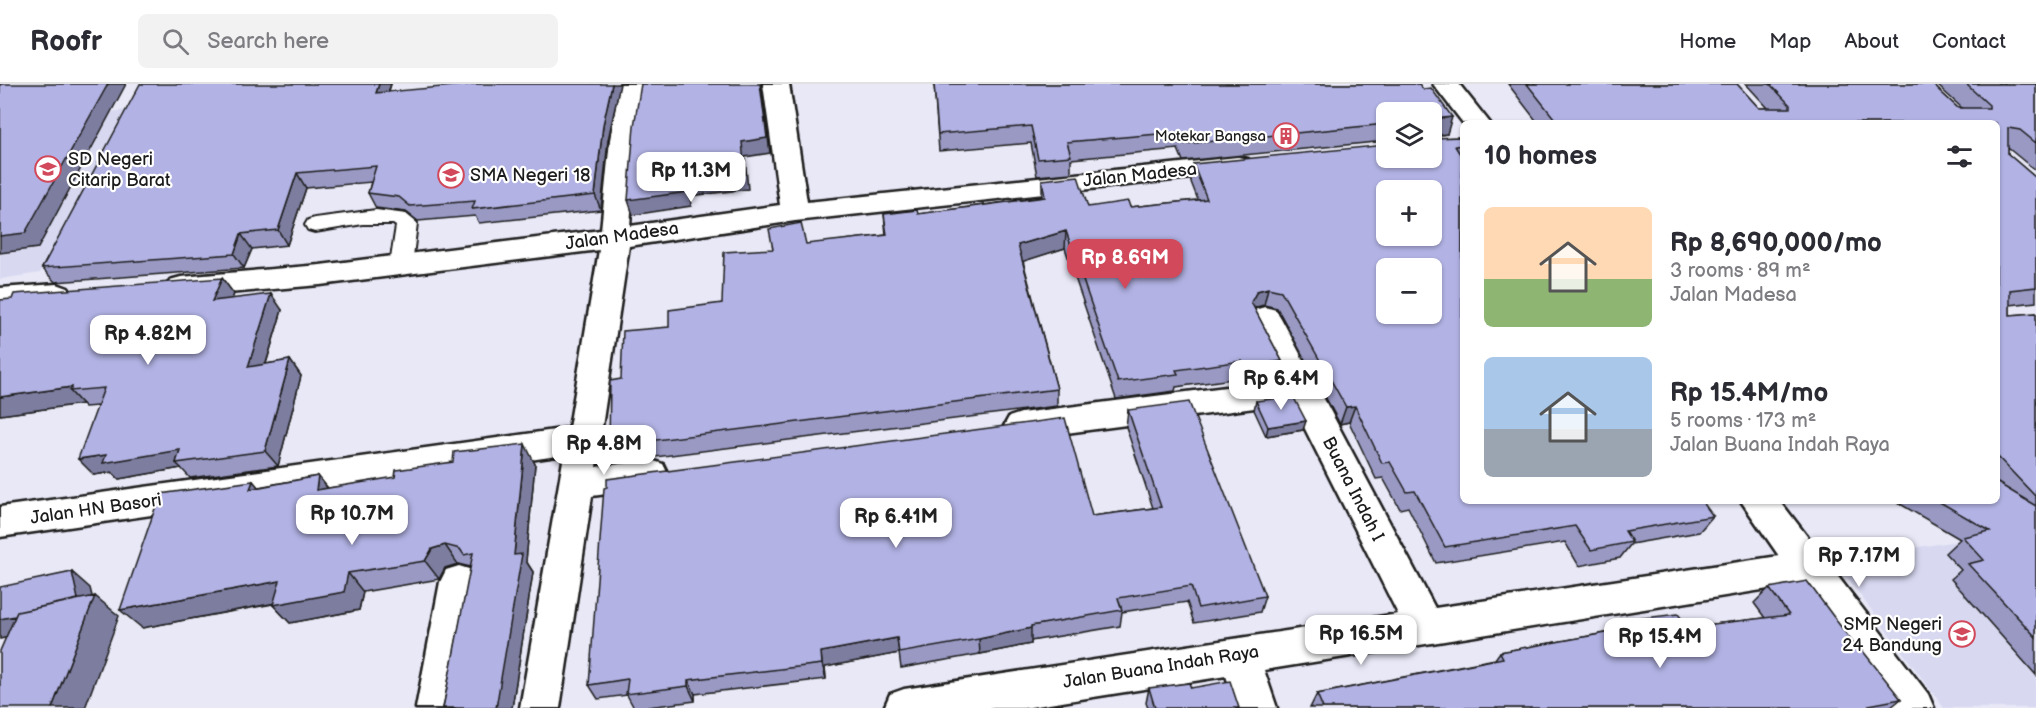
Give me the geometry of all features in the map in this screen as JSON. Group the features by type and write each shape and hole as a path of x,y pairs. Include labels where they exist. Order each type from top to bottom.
{"street":[{"path":"540,708 615,238 623,140 633,84"},
{"path":"776,84 795,212"},
{"path":"1446,84 1475,120"},
{"name":"Jalan Madesa","path":"159,289 320,275 615,238 795,212 1270,162"},
{"path":"0,299 34,286 88,293"},
{"name":"Buana Indah I","path":"1265,318 1425,628"},
{"path":"985,431 1301,390"},
{"name":"Jalan HN Basori","path":"0,522 584,439"},
{"path":"576,484 681,470"},
{"path":"1761,504 1914,708"},
{"name":"Jalan Buana Indah Raya","path":"904,708 1809,567"},
{"path":"436,708 459,582"},
{"path":"1239,654 1257,708"}],"lane":[{"path":"315,225 377,216 403,219 406,223 401,265"}],"shaded area":[{"name":"SD Negeri Citarip Barat","path":"127,110 40,273 0,279 0,137 36,121"},
{"name":"SMP Negeri 24 Bandung","path":"2036,531 2036,708 1944,708 1834,560 2016,532"}],"building":[{"path":"0,84 108,84 25,233 0,236"},
{"name":"SMA Negeri 18","path":"140,84 379,84 376,93 475,84 612,84 603,125 595,195 472,209 475,201 410,206 399,197 368,193 376,166 297,173 278,230 241,234 234,254 42,268"},
{"path":"641,84 760,84 767,138 742,142 745,174 686,182 687,192 628,200 634,126"},
{"path":"934,84 1419,84 1423,89 1431,88 1441,102 1376,102 1376,125 1185,144 1181,132 1067,142 1071,156 1038,159 1031,126 938,134"},
{"path":"1527,84 1737,84 1759,108 1790,108 1790,105 1770,84 1932,84 1958,108 1989,108 1989,105 1966,84 2036,84 2036,143 2020,130 2008,128 2008,154 2036,178 2036,287 2010,290 2010,315 2036,313 2036,497 2000,459 2000,120 1556,120"},
{"path":"1442,103 1452,117 1442,118"},
{"path":"1460,137 1460,145 1455,146 1460,154 1460,504 1704,504 1713,516 1625,531 1632,542 1591,550 1575,526 1445,547 1415,491 1407,492 1390,462 1382,463 1355,406 1346,407 1281,291 1268,288 1257,291 1251,302 1282,361 1245,366 1242,361 1176,370 1178,374 1118,382 1066,231 1018,245 1057,389 609,446 610,381 621,379 623,331 669,327 669,310 722,303 724,252 773,249 769,229 801,223 806,244 887,235 884,214 917,210 918,214 1045,197 1042,180 1078,176 1088,207 1128,201 1130,207 1207,199 1193,164 1376,146 1376,168 1442,168 1442,138"},
{"path":"222,278 212,301 271,294 248,367 290,360 265,451 176,463 180,450 103,463 106,455 78,459 104,388 70,391 72,387 0,397 0,300 12,299 14,294"},
{"path":"1293,396 1306,421 1268,427 1256,401"},
{"path":"1189,402 1265,596 1198,608 1191,586 1118,598 1122,610 899,653 897,638 821,652 822,664 688,680 688,686 626,694 628,679 589,685 604,488 607,487 607,479 1065,418 1092,516 1161,507 1128,410"},
{"path":"525,444 514,555 522,554 496,708 443,708 473,553 464,555 460,549 445,545 432,549 425,561 348,573 344,592 273,605 280,581 120,610 160,494 253,481 250,489 318,476 316,490 395,477 396,470 453,462 454,452"},
{"path":"2000,484 2036,506 2036,637 1968,564 1984,560 1963,537 1990,531 1943,504 2000,504"},
{"path":"72,572 78,599 17,612 15,616 0,619 0,587"},
{"path":"1807,581 1859,651 1862,650 1901,699 1869,705 1872,708 1323,708 1317,694 1503,658 1500,652 1640,627 1635,619 1678,614 1688,627 1789,615 1769,588"},
{"path":"95,596 52,708 0,708 0,651 17,612"},
{"path":"1230,681 1239,708 1155,708 1149,688 1189,683 1191,688"}],"place":[{"name":"Motekar Bangsa","path":"1286,136"},
{"name":"SD Negeri Citarip Barat","path":"48,169"},
{"name":"SMA Negeri 18","path":"451,175"},
{"name":"SMP Negeri 24 Bandung","path":"1962,634"}]}
